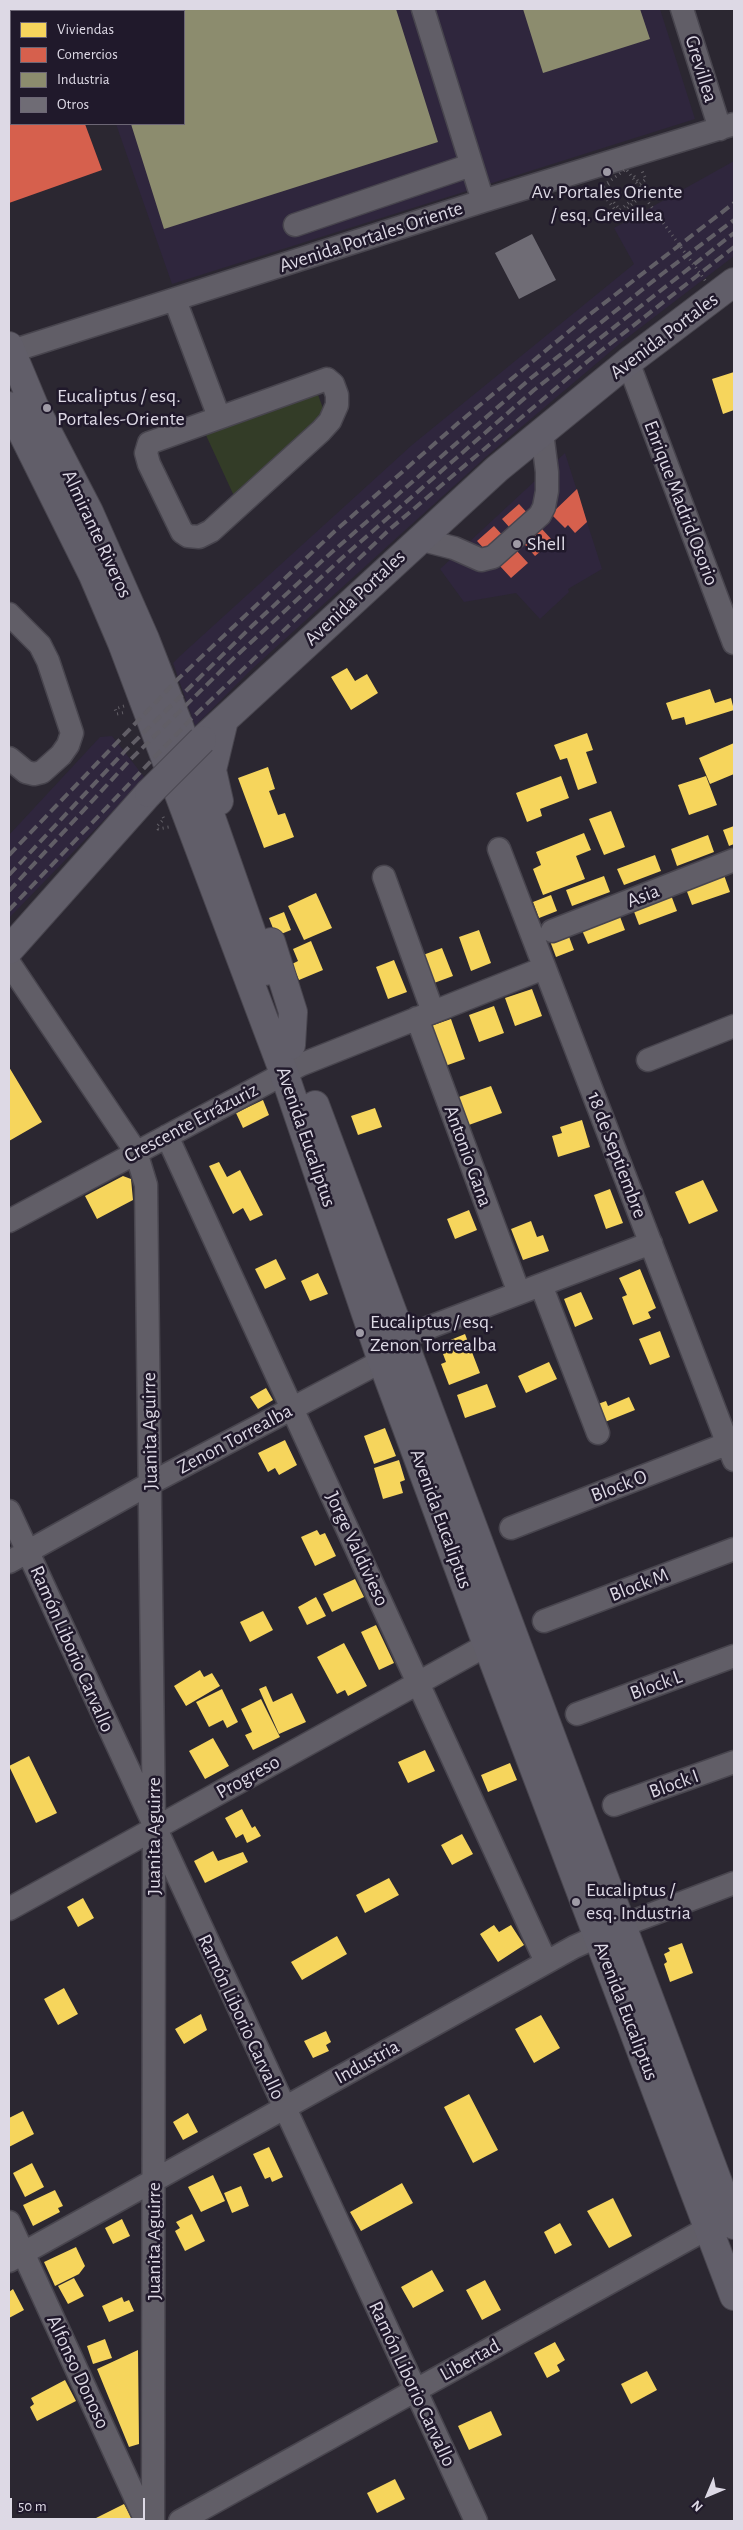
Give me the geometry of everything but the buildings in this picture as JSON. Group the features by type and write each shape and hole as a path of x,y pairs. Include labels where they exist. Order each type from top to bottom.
{"main road":[{"name":"Avenida Portales","path":"9,950 150,793 202,740 419,539 542,432 628,362 734,282"},
{"name":"Almirante Riveros","path":"9,350 34,406 88,512 119,579 168,732"},
{"name":"Almirante Riveros","path":"9,406 93,575 122,643 168,732"},
{"path":"224,720 212,770 215,787 280,966 293,1012 292,1061"},
{"name":"Avenida Eucaliptus","path":"168,732 292,1061 401,1338 610,1931 721,2226 734,2296"},
{"name":"Avenida Eucaliptus","path":"292,1061 382,1361 487,1645 610,1931"}],"street":[{"path":"423,9 483,201"},
{"name":"Grevillea","path":"682,9 727,127"},
{"name":"Avenida Portales Oriente","path":"9,350 175,300 483,201 727,127"},
{"path":"295,224 471,165"},
{"path":"175,300 219,417"},
{"name":"Enrique Madrid Osorio","path":"628,362 734,643"},
{"path":"327,379 334,384 337,395 337,405 330,421 321,432 211,531 199,537 188,536 182,532 149,464 146,452 150,443 156,439 219,417 327,379"},
{"path":"419,539 454,548 480,560 493,557 540,515 544,507 547,491 547,472 542,432"},
{"path":"9,614 40,645 48,660 72,733 68,745 52,766 42,772 34,774 26,772 9,758"},
{"name":"18 de Septiembre","path":"499,849 732,1448"},
{"name":"Asia","path":"552,931 734,860"},
{"name":"Antonio Gana","path":"384,877 425,1015 519,1293"},
{"name":"Juanita Aguirre","path":"9,963 136,1152 146,1185 154,1829 153,2521"},
{"name":"Crescente Errázuriz","path":"9,1221 168,1136 292,1061 425,1015 544,968"},
{"path":"648,1060 734,1026"},
{"name":"Jorge Valdivieso","path":"168,1136 546,1962"},
{"path":"401,1338 651,1243"},
{"path":"541,1285 598,1433"},
{"name":"Zenon Torrealba","path":"9,1562 151,1483 382,1361"},
{"name":"Block O","path":"511,1528 732,1448"},
{"name":"Ramón Liborio Carvallo","path":"9,1511 154,1829 476,2521"},
{"name":"Block M","path":"544,1621 734,1549"},
{"name":"Progreso","path":"9,1910 487,1645"},
{"name":"Block L","path":"577,1714 734,1656"},
{"name":"Block I","path":"614,1805 734,1762"},
{"name":"Industria","path":"16,2257 546,1962 610,1931 734,1883"},
{"name":"Alfonso Donoso","path":"9,2222 16,2257 146,2521"},
{"name":"Libertad","path":"180,2521 415,2391 721,2226"}],"path":[{"path":"640,184 629,169 623,174 603,189 620,210 644,191 632,176 626,169 599,190 619,215 644,195 707,283"}],"shaded area":[{"path":"660,9 695,119 172,284 116,125 185,125 185,10 76,10"},
{"path":"734,161 734,256 623,341 487,456 252,669 195,726 173,663 412,445 634,264 614,228"},
{"path":"565,453 602,569 568,589 569,592 540,619 516,593 464,602 440,569"},
{"path":"112,736 145,778 9,918 9,835 100,737"}],"green space":[{"path":"317,392 324,411 235,498 205,433"}],"railway":[{"path":"9,855 178,679 335,531 457,424 585,318 734,203"},
{"path":"9,875 126,750 252,626 323,560 531,378 662,274 734,220"},
{"path":"9,891 131,759 234,658 342,558 534,390 734,233"},
{"path":"9,910 192,718 390,529 588,361 734,247"}],"place":[{"name":"Av. Portales Oriente / esq. Grevillea","path":"607,172"},
{"name":"Eucaliptus / esq. Portales-Oriente","path":"47,408"},
{"name":"Shell","path":"517,544"},
{"name":"Eucaliptus / esq. Zenon Torrealba","path":"360,1333"},
{"name":"Eucaliptus / esq. Industria","path":"576,1902"}]}
